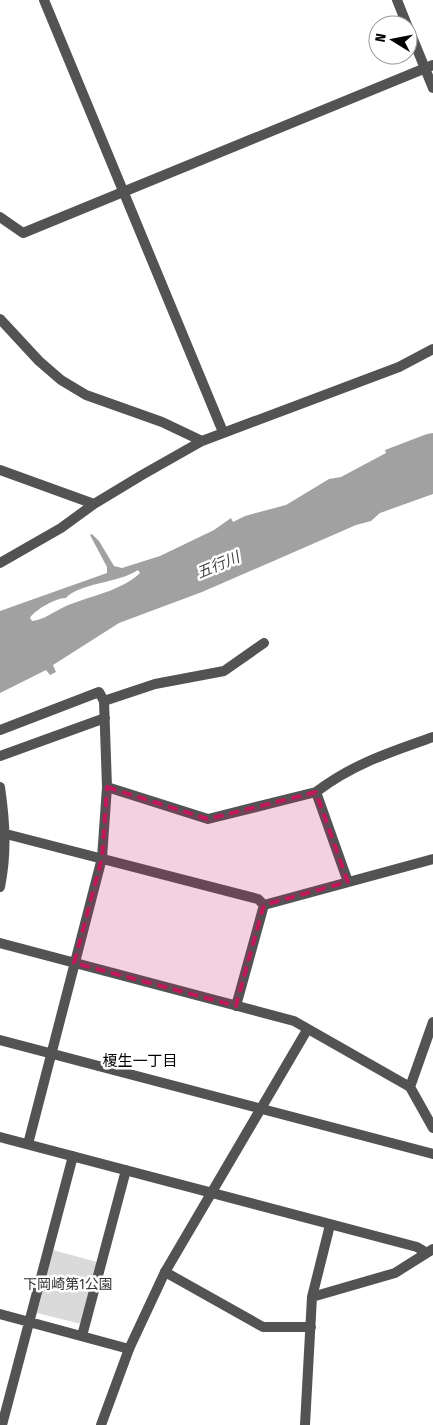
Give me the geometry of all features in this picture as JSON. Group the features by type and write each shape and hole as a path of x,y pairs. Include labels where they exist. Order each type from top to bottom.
{"street":[{"path":"44,0 223,432"},
{"path":"397,0 403,15"},
{"path":"418,46 429,67 433,88"},
{"path":"0,217 22,234 429,67"},
{"path":"0,319 39,361 61,380 86,395 162,422 202,441"},
{"path":"0,563 61,528 94,504 202,441 390,371 433,349"},
{"path":"0,470 94,504"},
{"path":"104,701 155,684 224,671 264,643"},
{"path":"0,730 99,692 104,701 107,787 102,858 28,1144"},
{"path":"0,756 105,718"},
{"path":"107,787 208,819 316,792 340,774 370,760 433,737"},
{"path":"0,787 6,834 0,887"},
{"path":"316,792 348,882"},
{"path":"6,834 258,899 264,905"},
{"path":"264,905 433,859"},
{"path":"236,1006 264,905"},
{"path":"0,943 294,1021 410,1087 433,1128"},
{"path":"410,1087 433,1022"},
{"path":"101,1425 129,1349 165,1272 307,1030"},
{"path":"0,1040 433,1154"},
{"path":"0,1137 323,1221 330,1225 430,1251"},
{"path":"2,1425 73,1156"},
{"path":"82,1336 126,1170"},
{"path":"305,1425 312,1297 330,1225"},
{"path":"312,1297 395,1274 430,1251"},
{"path":"165,1272 263,1326 311,1327"},
{"path":"0,1314 129,1349"}],"highlighted area":[{"path":"107,787 208,819 316,792 348,882 264,905 236,1006 74,963 102,858"}],"green space":[{"name":"下岡崎第1公園","path":"53,1250 97,1262 81,1324 37,1313"}],"water":[{"name":"五行川","path":"433,433 433,494 380,513 371,521 356,525 202,592 119,623 53,665 56,672 50,675 46,670 0,693 0,611 107,573 107,567 90,535 92,534 99,541 114,566 122,568 160,556 214,530 231,518 233,522 245,516 286,505 329,479 341,477 386,453 385,450","holes":["138,570 140,573 123,585 73,603 41,619 32,621 30,618 46,605 66,598 80,589 121,578"]}],"district":[{"name":"榎生一丁目","path":"140,1061"}]}
